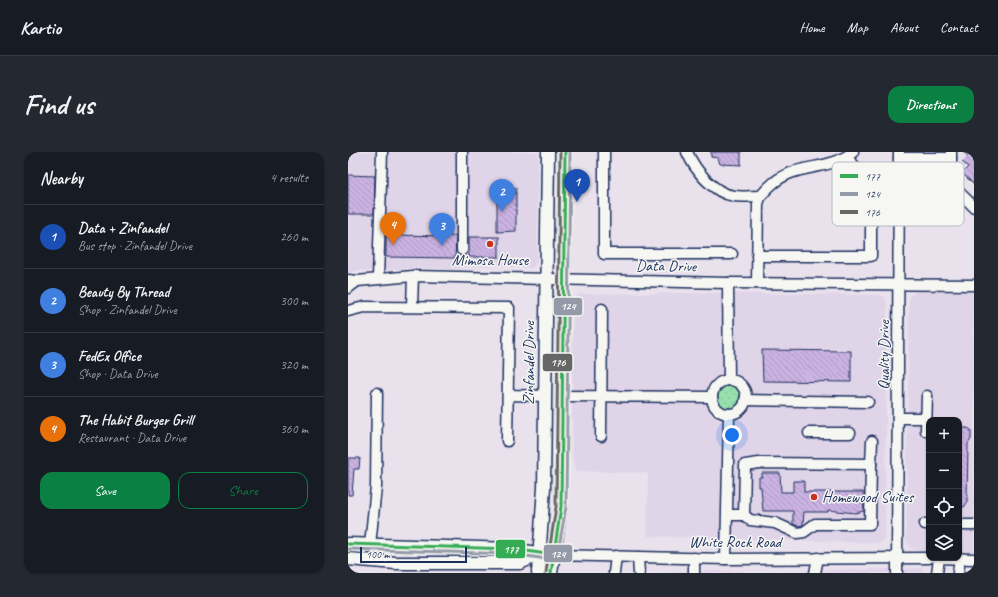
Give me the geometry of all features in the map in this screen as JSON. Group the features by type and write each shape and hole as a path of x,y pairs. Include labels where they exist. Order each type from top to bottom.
{"main road":[{"name":"Zinfandel Drive","path":"538,573 540,554 545,396 548,152"},
{"name":"Zinfandel Drive","path":"551,573 561,507 565,279 565,152"},
{"path":"545,359 552,365 552,384 555,390 562,396"},
{"path":"545,396 555,405 556,473 561,481"},
{"name":"White Rock Road","path":"348,544 513,549 554,555"},
{"name":"White Rock Road","path":"348,559 396,563 520,563 540,554"}],"street":[{"path":"378,278 382,152"},
{"path":"462,152 462,250"},
{"path":"604,152 604,254 732,254"},
{"path":"687,152 704,179 720,191 734,196 760,196"},
{"path":"834,162 850,155"},
{"path":"899,159 921,162"},
{"path":"934,162 951,159"},
{"path":"757,283 758,204 760,196 779,178 800,169 832,163"},
{"path":"964,197 974,207"},
{"path":"757,256 871,256 871,226"},
{"name":"Quality Drive","path":"897,573 899,226"},
{"path":"412,276 412,308"},
{"name":"Data Drive","path":"348,288 353,280 412,276 728,283 974,285"},
{"path":"728,283 728,380"},
{"path":"348,311 364,307 509,308 507,441"},
{"path":"601,436 602,309"},
{"path":"728,380 741,385 745,390 745,400 741,409 729,414 717,409 711,397 716,385 728,380"},
{"path":"370,545 376,487 377,393"},
{"path":"508,395 545,396"},
{"path":"562,396 711,397"},
{"path":"926,417 927,396"},
{"path":"745,400 868,402"},
{"path":"726,559 729,414"},
{"path":"898,418 926,418"},
{"path":"809,433 850,434"},
{"path":"728,515 744,515 750,520 775,523 797,533 804,532 815,524 870,524 872,441"},
{"path":"728,464 871,464"},
{"path":"744,515 745,465"},
{"path":"962,525 974,525"},
{"name":"White Rock Road","path":"554,555 726,559 926,558"},
{"path":"614,573 616,556"},
{"path":"638,556 639,573"},
{"path":"694,558 694,573"},
{"path":"815,573 818,558"},
{"path":"962,558 974,559"},
{"path":"937,573 938,561"},
{"path":"958,573 960,561"}],"shaded area":[{"path":"348,152 538,152 537,262 532,268 494,265 452,269 414,268 367,271 359,270 348,272"},
{"path":"915,292 974,292 974,552 962,552 962,417 926,417 926,552 911,548 906,540 909,297"},
{"path":"713,293 878,295 885,297 887,304 885,538 880,543 647,536 648,473 575,471 572,453 573,302 576,296 580,294"},
{"path":"923,568 922,573 804,573 804,571"},
{"path":"680,571 743,571 743,573 660,573"}],"green space":[{"path":"729,384 738,388 742,397 738,406 729,410 720,406 716,397 720,388"}],"building":[{"path":"711,152 741,152 741,165 720,164 718,158 711,157"},
{"path":"963,152 974,152 974,185 964,175 964,171 968,167 964,162 962,162 968,156"},
{"path":"348,175 375,176 374,214 348,214"},
{"path":"497,188 516,188 516,231 497,232"},
{"path":"386,235 456,236 455,258 386,257"},
{"path":"469,237 499,237 499,257 469,257"},
{"path":"762,350 851,351 851,382 763,381"},
{"path":"962,428 968,428 971,430 971,439 968,444 967,503 964,507 962,507"},
{"path":"348,458 360,458 359,469 354,469 352,495 348,495"},
{"name":"Homewood Suites","path":"762,473 780,473 781,492 793,492 793,481 804,481 804,492 863,492 864,511 855,513 828,510 828,512 804,512 803,525 798,526 793,524 793,511 763,511 761,487 759,487 759,477 762,477"}],"transit line":[{"name":"176","path":"546,572 556,507 560,152"},
{"name":"177","path":"551,573 561,507 565,152"},
{"name":"124","path":"348,549 513,554 553,560 557,558 566,507 570,152"},
{"name":"177","path":"348,544 513,549 553,555"}],"place":[{"name":"Data + Zinfandel","path":"577,202"},
{"name":"Beauty By Thread","path":"502,212"},
{"name":"Mimosa House","path":"490,244"},
{"name":"The Habit Burger Grill","path":"393,245"},
{"name":"FedEx Office","path":"442,246"},
{"name":"Homewood Suites","path":"814,497"}]}
